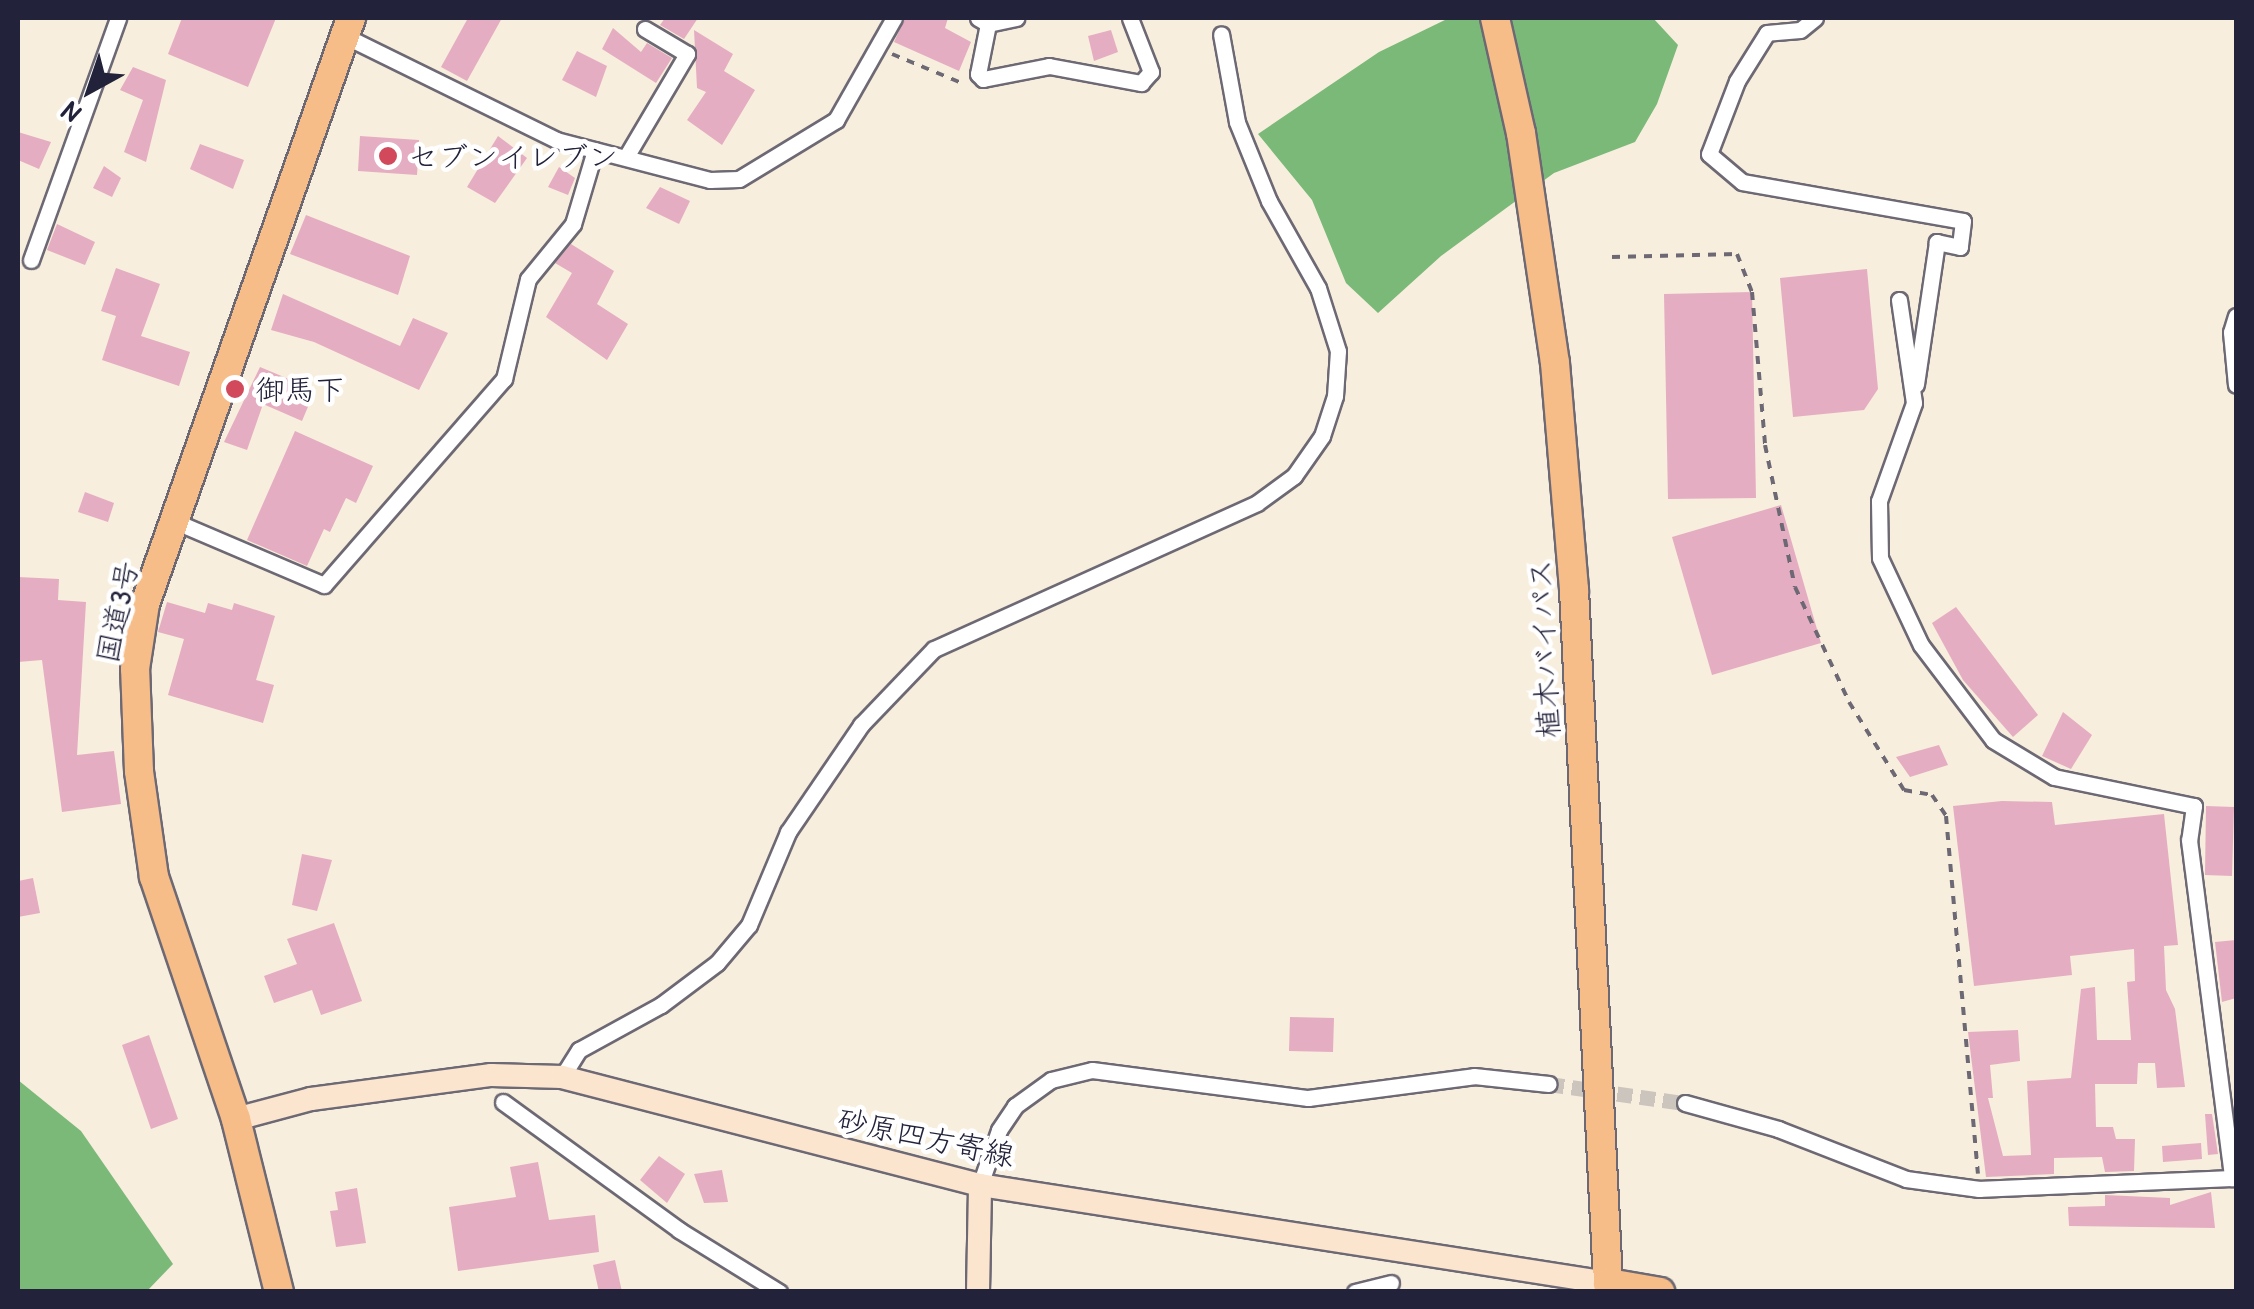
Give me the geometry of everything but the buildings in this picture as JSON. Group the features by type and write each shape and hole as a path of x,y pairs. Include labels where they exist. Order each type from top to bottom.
{"highway":[{"name":"植木バイパス","path":"1495,18 1520,133 1555,363 1574,590 1608,1282"},
{"name":"国道3号","path":"279,1292 236,1120 154,877 138,771 134,669 145,604 348,26"},
{"path":"1608,1282 1660,1292"}],"main road":[{"name":"砂原四方寄線","path":"236,1120 310,1099 490,1075 562,1077 980,1185 1608,1282"},
{"path":"978,1292 980,1185"}],"street":[{"path":"31,260 118,18"},
{"path":"348,26 556,140 710,180 739,179 836,120 882,48 894,18"},
{"path":"1016,18 983,21 978,74 983,79 1049,66 1148,80 1151,72 1130,18"},
{"path":"1686,1103 1778,1129 1906,1179 1979,1189 2234,1178 2189,840 2194,806 2054,777 1993,740 1922,645 1880,558 1880,502 1914,403 1937,242 1960,246 1964,222 1742,182 1709,154 1737,81 1767,34 1800,30 1815,18"},
{"path":"626,157 687,54 645,29"},
{"path":"562,1077 579,1050 662,1005 718,963 749,925 788,832 861,725 934,650 1257,503 1294,476 1322,436 1334,396 1338,350 1318,288 1270,201 1237,122 1221,34"},
{"path":"174,521 324,585 504,378 528,279 574,224 595,150"},
{"path":"1899,300 1914,403"},
{"path":"2236,316 2231,332 2236,385"},
{"path":"980,1185 999,1130 1015,1106 1051,1080 1092,1070 1308,1098 1474,1076 1549,1084"},
{"path":"503,1102 679,1230 779,1292"},
{"path":"1356,1292 1392,1283"}],"path":[{"path":"882,48 960,85 983,79"},
{"path":"1612,257 1737,254 1752,292 1765,445 1795,587 1849,702 1904,790 1932,795 1946,816 1979,1189"}],"green space":[{"path":"1449,18 1653,18 1678,45 1657,104 1635,142 1554,173 1441,256 1378,313 1346,283 1312,200 1258,134 1379,52"},
{"path":"18,1080 81,1131 173,1264 147,1291 18,1291"}],"tunnel":[{"path":"1549,1084 1685,1103"}],"place":[{"name":"セブンイレブン","path":"388,156"},
{"name":"御馬下","path":"235,389"}]}
